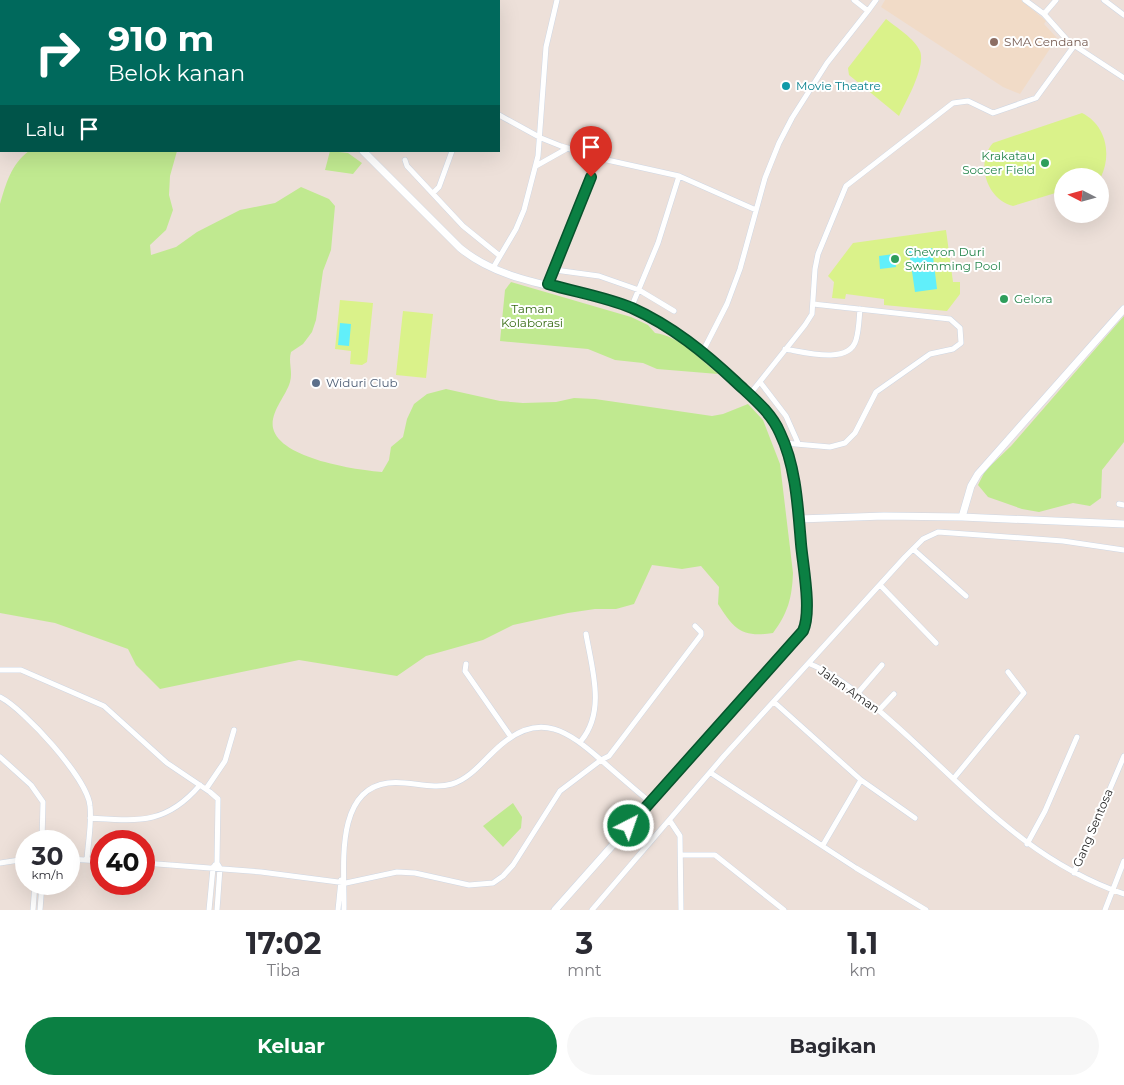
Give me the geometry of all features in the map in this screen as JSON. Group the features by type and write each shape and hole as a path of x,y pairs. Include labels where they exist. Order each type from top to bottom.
{"street":[{"path":"493,268 524,210 536,166 541,138 546,47 557,0"},
{"path":"854,0 868,11"},
{"path":"703,351 727,304 750,242 756,210 769,170 792,118 827,63 876,0"},
{"path":"1025,0 1044,14 1074,46 1124,78"},
{"path":"1044,14 1056,0"},
{"path":"1104,0 1124,15"},
{"path":"750,394 805,326 812,314 818,254 846,186 953,103 968,101 993,113 1036,98 1074,46"},
{"path":"500,116 541,138 568,148 598,158 679,176 756,210"},
{"path":"536,166 568,148"},
{"path":"433,193 439,187 452,152"},
{"path":"367,153 460,248 493,268 631,308 703,351 750,394 774,420 784,443 793,480 799,519 806,603 806,621 803,631 555,910"},
{"path":"548,284 556,270 598,158"},
{"path":"405,160 407,166 463,226 500,256"},
{"path":"631,308 658,243 679,176"},
{"path":"556,270 599,276 639,290 674,310"},
{"path":"784,443 830,447 845,443 855,433 876,392 930,354 953,349 962,343 960,328 950,319 813,304"},
{"path":"785,349 832,356 846,351 856,341 860,309"},
{"path":"962,517 971,486 978,474 1124,309"},
{"path":"760,382 786,416 798,443"},
{"path":"799,519 884,516 962,517 1124,524"},
{"path":"810,664 913,548 929,534 938,532 1063,541 1124,550"},
{"path":"913,548 966,596"},
{"path":"880,585 936,643"},
{"path":"155,863 216,866 343,882 396,872 415,873 469,885 493,883 513,866 560,791 609,756 633,728 701,635 696,626"},
{"path":"581,741 591,726 596,706 586,634"},
{"path":"466,664 465,672 511,737"},
{"name":"Jalan Aman","path":"592,910 711,773 810,664 826,671 879,710 1027,844 1056,864 1124,894"},
{"path":"857,694 882,665"},
{"path":"0,670 21,670 104,706 167,763 218,799 216,910"},
{"path":"954,778 1024,693 1008,672"},
{"path":"879,710 894,694"},
{"path":"0,697 12,704 35,725 74,774 88,796 90,818 87,860"},
{"path":"774,702 861,780 915,818"},
{"path":"338,910 344,876 348,820 352,809 365,794 387,783 442,786 452,784 464,779 511,737 522,731 549,728 571,735 581,741 650,802"},
{"path":"206,789 225,761 234,730"},
{"path":"1027,844 1045,811 1077,737"},
{"name":"Gang Sentosa","path":"1074,872 1124,756"},
{"path":"0,757 31,785 43,802 42,830"},
{"path":"711,773 926,910"},
{"path":"823,845 861,780"},
{"path":"90,818 135,821 160,817 179,805 200,785"},
{"path":"670,821 680,836 681,910"},
{"path":"680,855 715,855 784,910"},
{"path":"80,860 90,860"},
{"path":"0,863 15,861"},
{"path":"1105,910 1124,861"},
{"path":"209,910 216,866"},
{"path":"343,882 344,910"},
{"path":"33,910 34,895"},
{"path":"40,910 41,895"}],"shaded area":[{"name":"SMA Cendana","path":"885,0 1021,0 1046,21 1044,24 1057,38 1020,94 1003,87 881,7"}],"green space":[{"path":"886,19 914,42 920,51 921,58 918,75 899,116 849,75 848,68"},
{"name":"Krakatau Soccer Field","path":"1082,113 1097,125 1101,132 1105,141 1106,159 1104,168 1054,168 1054,193 1013,206 996,196 986,180 985,160 993,143"},
{"path":"28,152 177,152 170,176 169,195 173,210 166,230 150,245 151,255 176,247 197,232 240,210 275,203 301,187 329,199 335,206 331,250 323,271 316,320 312,332 303,344 291,352 290,382 276,410 273,422 273,428 279,439 289,448 321,461 355,469 382,472 389,460 391,447 403,437 407,419 414,404 427,394 446,389 500,401 523,403 556,402 574,398 595,399 712,416 723,414 748,404 763,420 780,464 793,573 792,590 788,605 778,626 773,633 754,634 740,630 729,620 718,604 719,587 701,566 682,569 652,565 634,604 616,609 595,609 568,613 513,625 483,640 426,656 397,676 299,660 160,689 136,665 128,649 55,623 0,613 0,204 13,168"},
{"path":"330,152 348,153 362,163 353,174 325,170"},
{"name":"Chevron Duri Swimming Pool","path":"946,230 953,282 960,282 960,294 947,311 884,305 884,299 846,294 845,299 832,298 834,282 828,276 853,243"},
{"name":"Taman Kolaborasi","path":"511,282 631,317 648,325 655,333 681,343 718,374 657,369 643,363 615,360 588,349 500,341 505,290"},
{"path":"340,300 373,303 367,362 362,365 350,364 351,351 335,349"},
{"path":"403,311 433,314 426,378 396,375"},
{"path":"1124,316 1124,442 1102,470 1101,498 1090,506 1073,503 1039,512 1022,509 988,497 978,485 985,471 1011,446"},
{"path":"513,803 522,817 521,828 503,847 483,826"}],"water":[{"path":"932,248 937,289 915,292 909,251"},
{"path":"894,254 896,267 880,269 879,256"},
{"path":"340,323 351,324 349,346 338,345"}],"place":[{"name":"SMA Cendana","path":"994,42"},
{"name":"Movie Theatre","path":"786,86"},
{"name":"Krakatau Soccer Field","path":"1045,163"},
{"name":"Chevron Duri Swimming Pool","path":"895,259"},
{"name":"Gelora","path":"1004,299"},
{"name":"Widuri Club","path":"316,383"}],"route":[{"path":"591,177 556,270 548,284 631,308 657,322 698,347 750,394 774,420 781,434 790,462 799,519 806,603 806,621 803,631 684,762 629,826"}]}
